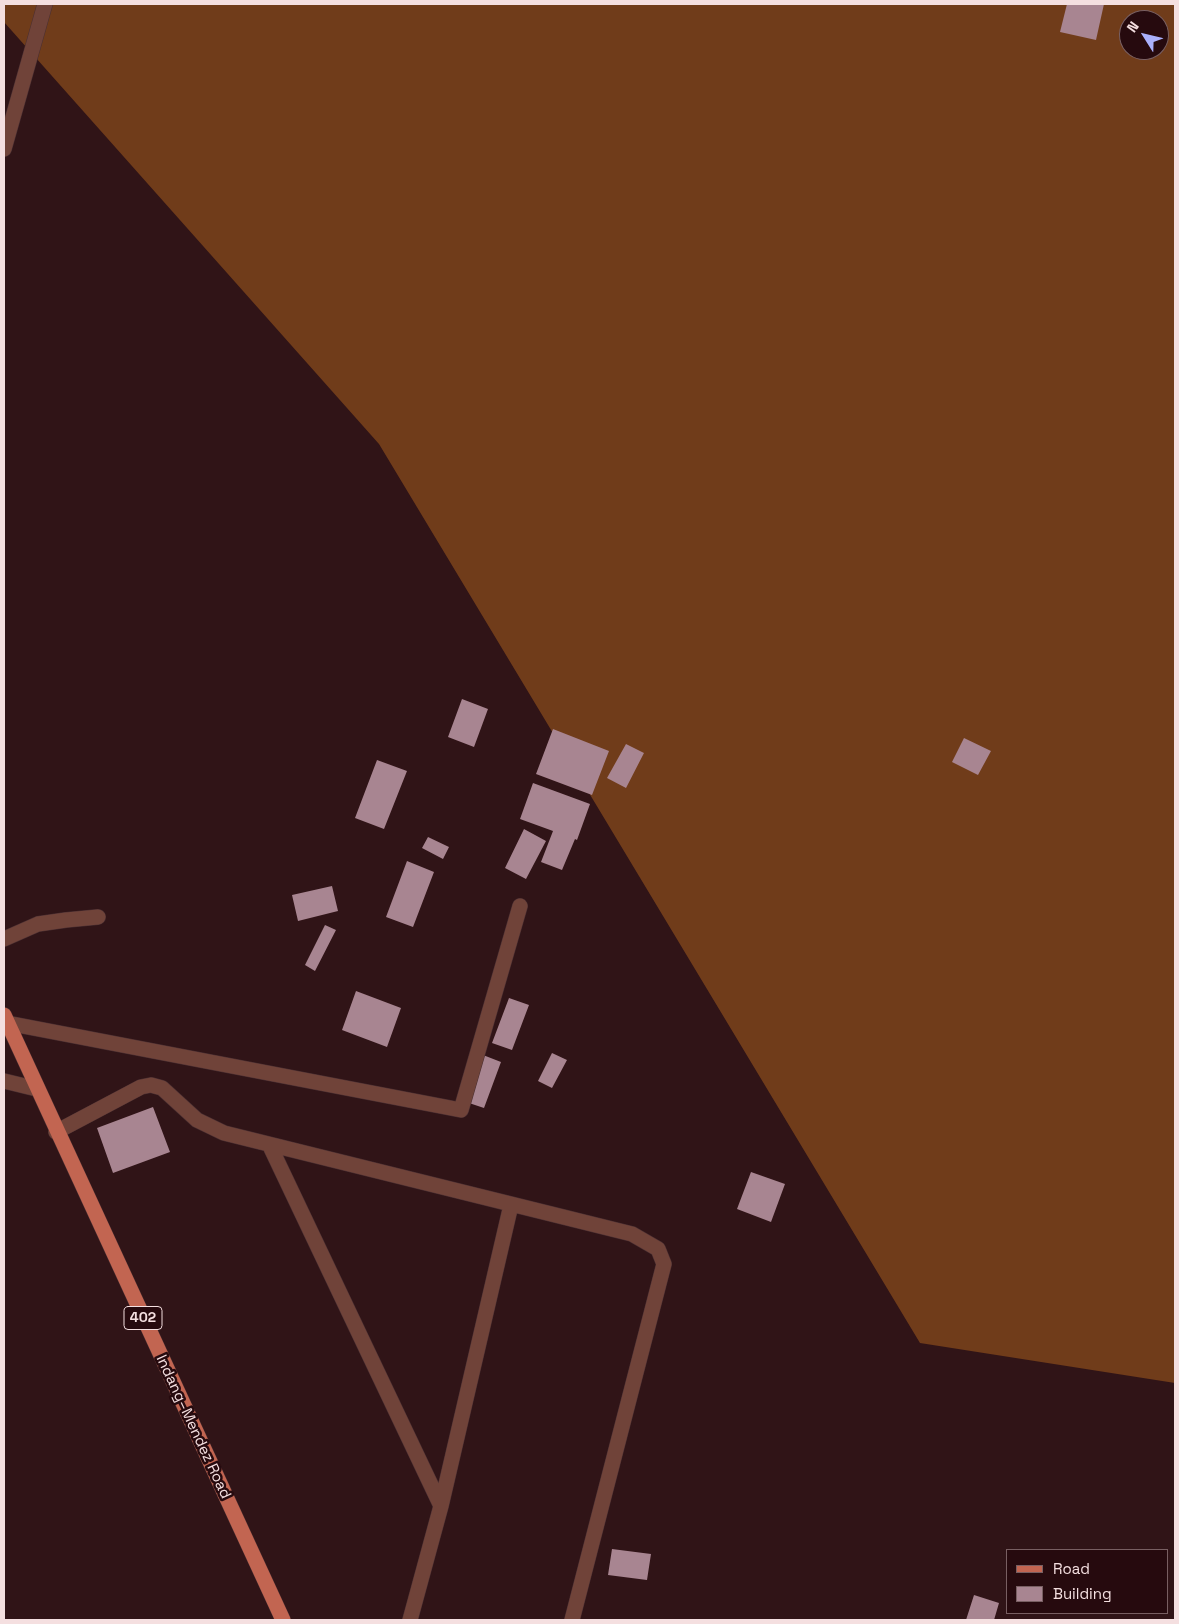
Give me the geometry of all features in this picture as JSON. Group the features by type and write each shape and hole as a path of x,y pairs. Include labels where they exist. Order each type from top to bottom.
{"main road":[{"name":"Indang–Mendez Road","path":"5,1019 283,1620"}],"street":[{"path":"4,149 45,4"},
{"path":"5,1019 461,1110 520,906"},
{"path":"4,939 38,924 98,917"},
{"path":"4,1081 37,1089"},
{"path":"56,1132 140,1087 151,1085 162,1088 198,1120 224,1133 270,1146 632,1234 658,1249 664,1264 572,1620"},
{"path":"270,1146 441,1506"},
{"path":"410,1620 441,1506 511,1204"}],"shaded area":[{"path":"4,4 1175,4 1175,1383 920,1343 379,444 4,22"}],"building":[{"path":"1067,4 1104,4 1096,40 1060,32"},
{"path":"462,699 488,709 474,747 448,737"},
{"path":"553,729 609,751 592,795 536,774"},
{"path":"964,738 991,751 978,775 952,762"},
{"path":"626,744 644,753 626,788 607,778"},
{"path":"377,760 407,771 384,829 355,818"},
{"path":"533,783 590,804 577,840 575,839 562,870 541,862 553,831 520,819"},
{"path":"524,829 546,841 526,879 505,868"},
{"path":"428,837 449,847 443,859 422,848"},
{"path":"407,861 434,872 413,927 386,917"},
{"path":"332,886 338,911 298,921 292,895"},
{"path":"325,925 336,930 315,971 305,965"},
{"path":"356,991 401,1008 387,1047 342,1030"},
{"path":"509,998 529,1005 512,1050 492,1043"},
{"path":"552,1053 567,1060 552,1088 538,1081"},
{"path":"483,1055 501,1062 484,1108 466,1102"},
{"path":"153,1107 170,1152 113,1173 97,1128"},
{"path":"751,1172 785,1184 771,1222 737,1209"},
{"path":"612,1549 651,1554 647,1580 608,1575"},
{"path":"974,1595 999,1603 994,1620 966,1620"}]}
